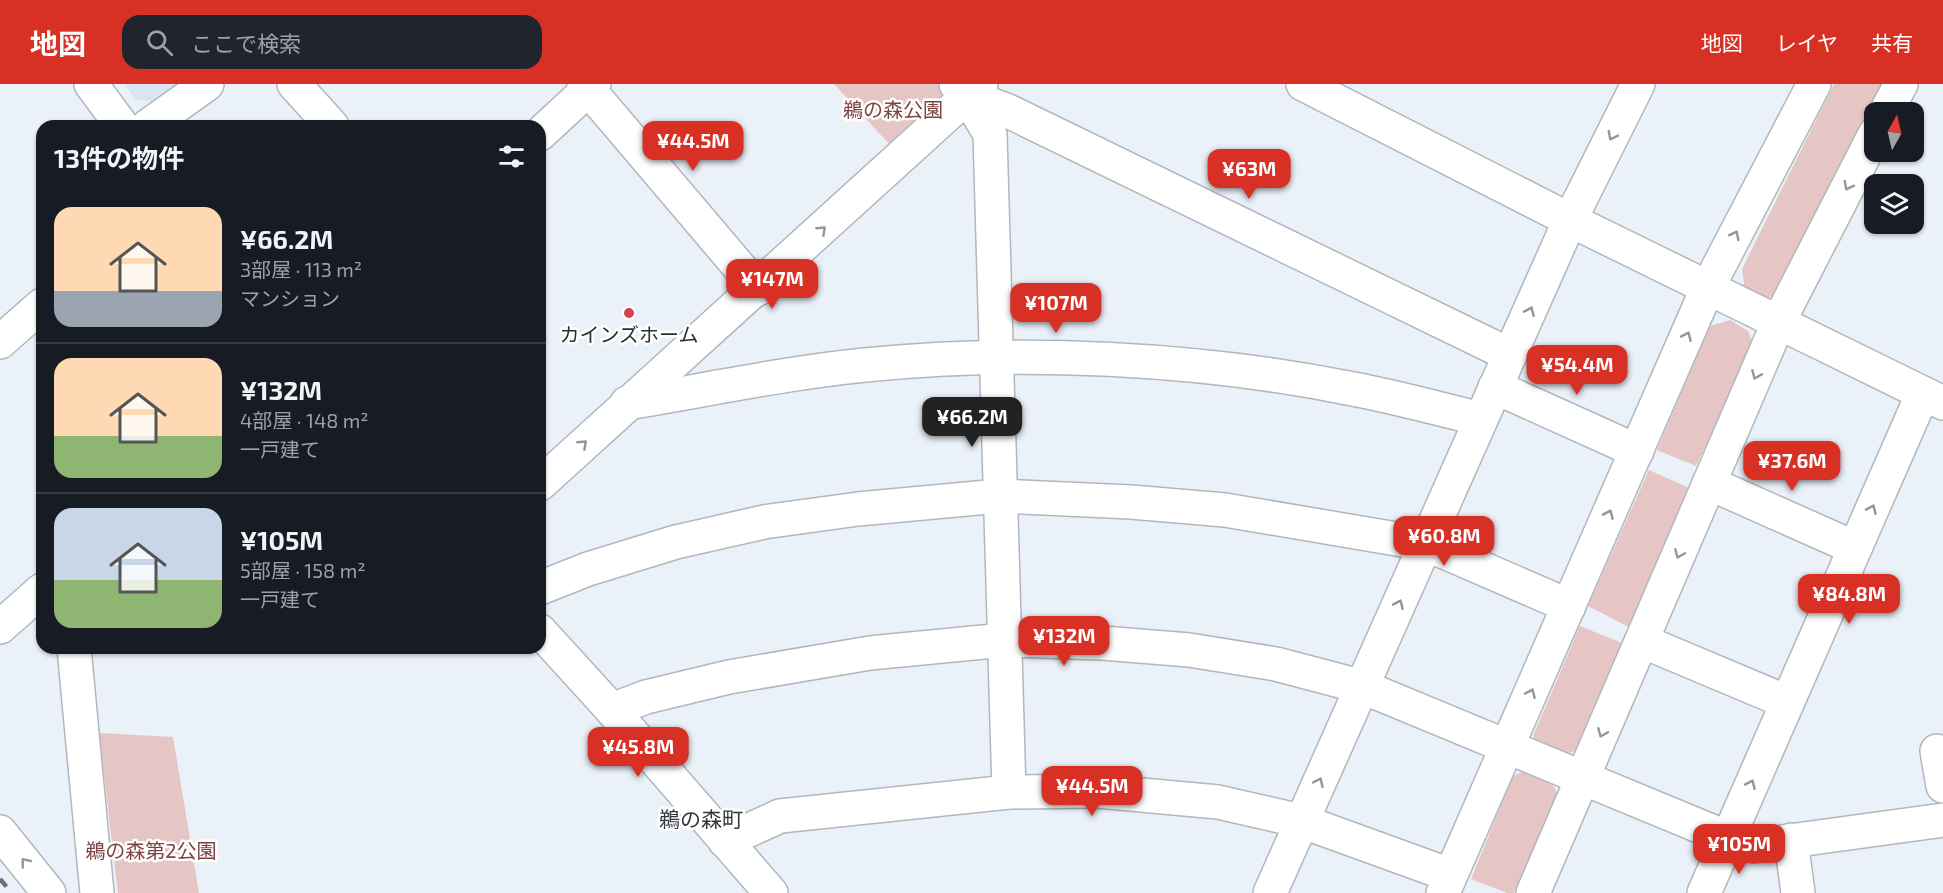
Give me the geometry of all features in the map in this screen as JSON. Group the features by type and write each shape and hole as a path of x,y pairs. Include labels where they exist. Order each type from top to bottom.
{"street":[{"path":"91,84 118,120"},
{"path":"156,120 207,84"},
{"path":"294,84 327,120"},
{"path":"1303,84 1570,220 1933,398 1855,548 1704,893"},
{"path":"1270,893 1570,220 1638,84"},
{"path":"725,841 780,816 1009,792 1098,791 1218,802 1301,821 1447,884 1708,287 1814,84"},
{"path":"1891,102 1901,84"},
{"path":"546,128 589,86 758,289"},
{"path":"968,88 1006,110 1510,355"},
{"path":"546,478 627,403 758,289 968,88"},
{"path":"968,88 990,134 1009,792"},
{"path":"1533,893 1779,321 1864,155"},
{"path":"0,342 36,310"},
{"path":"627,403 864,365 995,358 1106,360 1221,370 1352,388 1481,419"},
{"path":"1495,387 1637,451"},
{"path":"1709,483 1855,548"},
{"path":"546,586 588,569 665,546 764,522 858,508 999,496 1131,501 1225,510 1426,544 1569,606"},
{"path":"0,627 36,595"},
{"path":"546,638 771,893"},
{"path":"612,710 646,697 741,675 870,653 1004,640 1102,643 1189,650 1276,664 1363,687 1754,846 1943,820"},
{"path":"1642,641 1787,702"},
{"path":"75,654 97,893"},
{"path":"1937,751 1943,786"},
{"path":"0,832 50,893"},
{"path":"1791,840 1798,893"}],"shaded area":[{"path":"124,84 190,84 162,103 136,100"}],"green space":[{"name":"鵜の森公園","path":"834,84 937,84 947,94 892,147"},
{"path":"1834,84 1888,84 1879,102 1864,102 1864,132 1785,292 1764,299 1745,291 1742,269"},
{"path":"1730,320 1748,331 1754,346 1696,466 1657,450 1710,326"},
{"path":"1649,470 1689,488 1629,627 1588,606"},
{"path":"1580,626 1622,643 1575,750 1564,757 1539,747 1533,736"},
{"name":"鵜の森第2公園","path":"99,733 173,737 199,893 118,893"},
{"path":"1527,770 1552,783 1557,793 1514,893 1507,893 1471,879 1513,776"}],"railway":[{"path":"0,879 12,893"}],"place":[{"name":"カインズホーム","path":"629,313"}],"district":[{"name":"鵜の森町","path":"701,818"}]}
